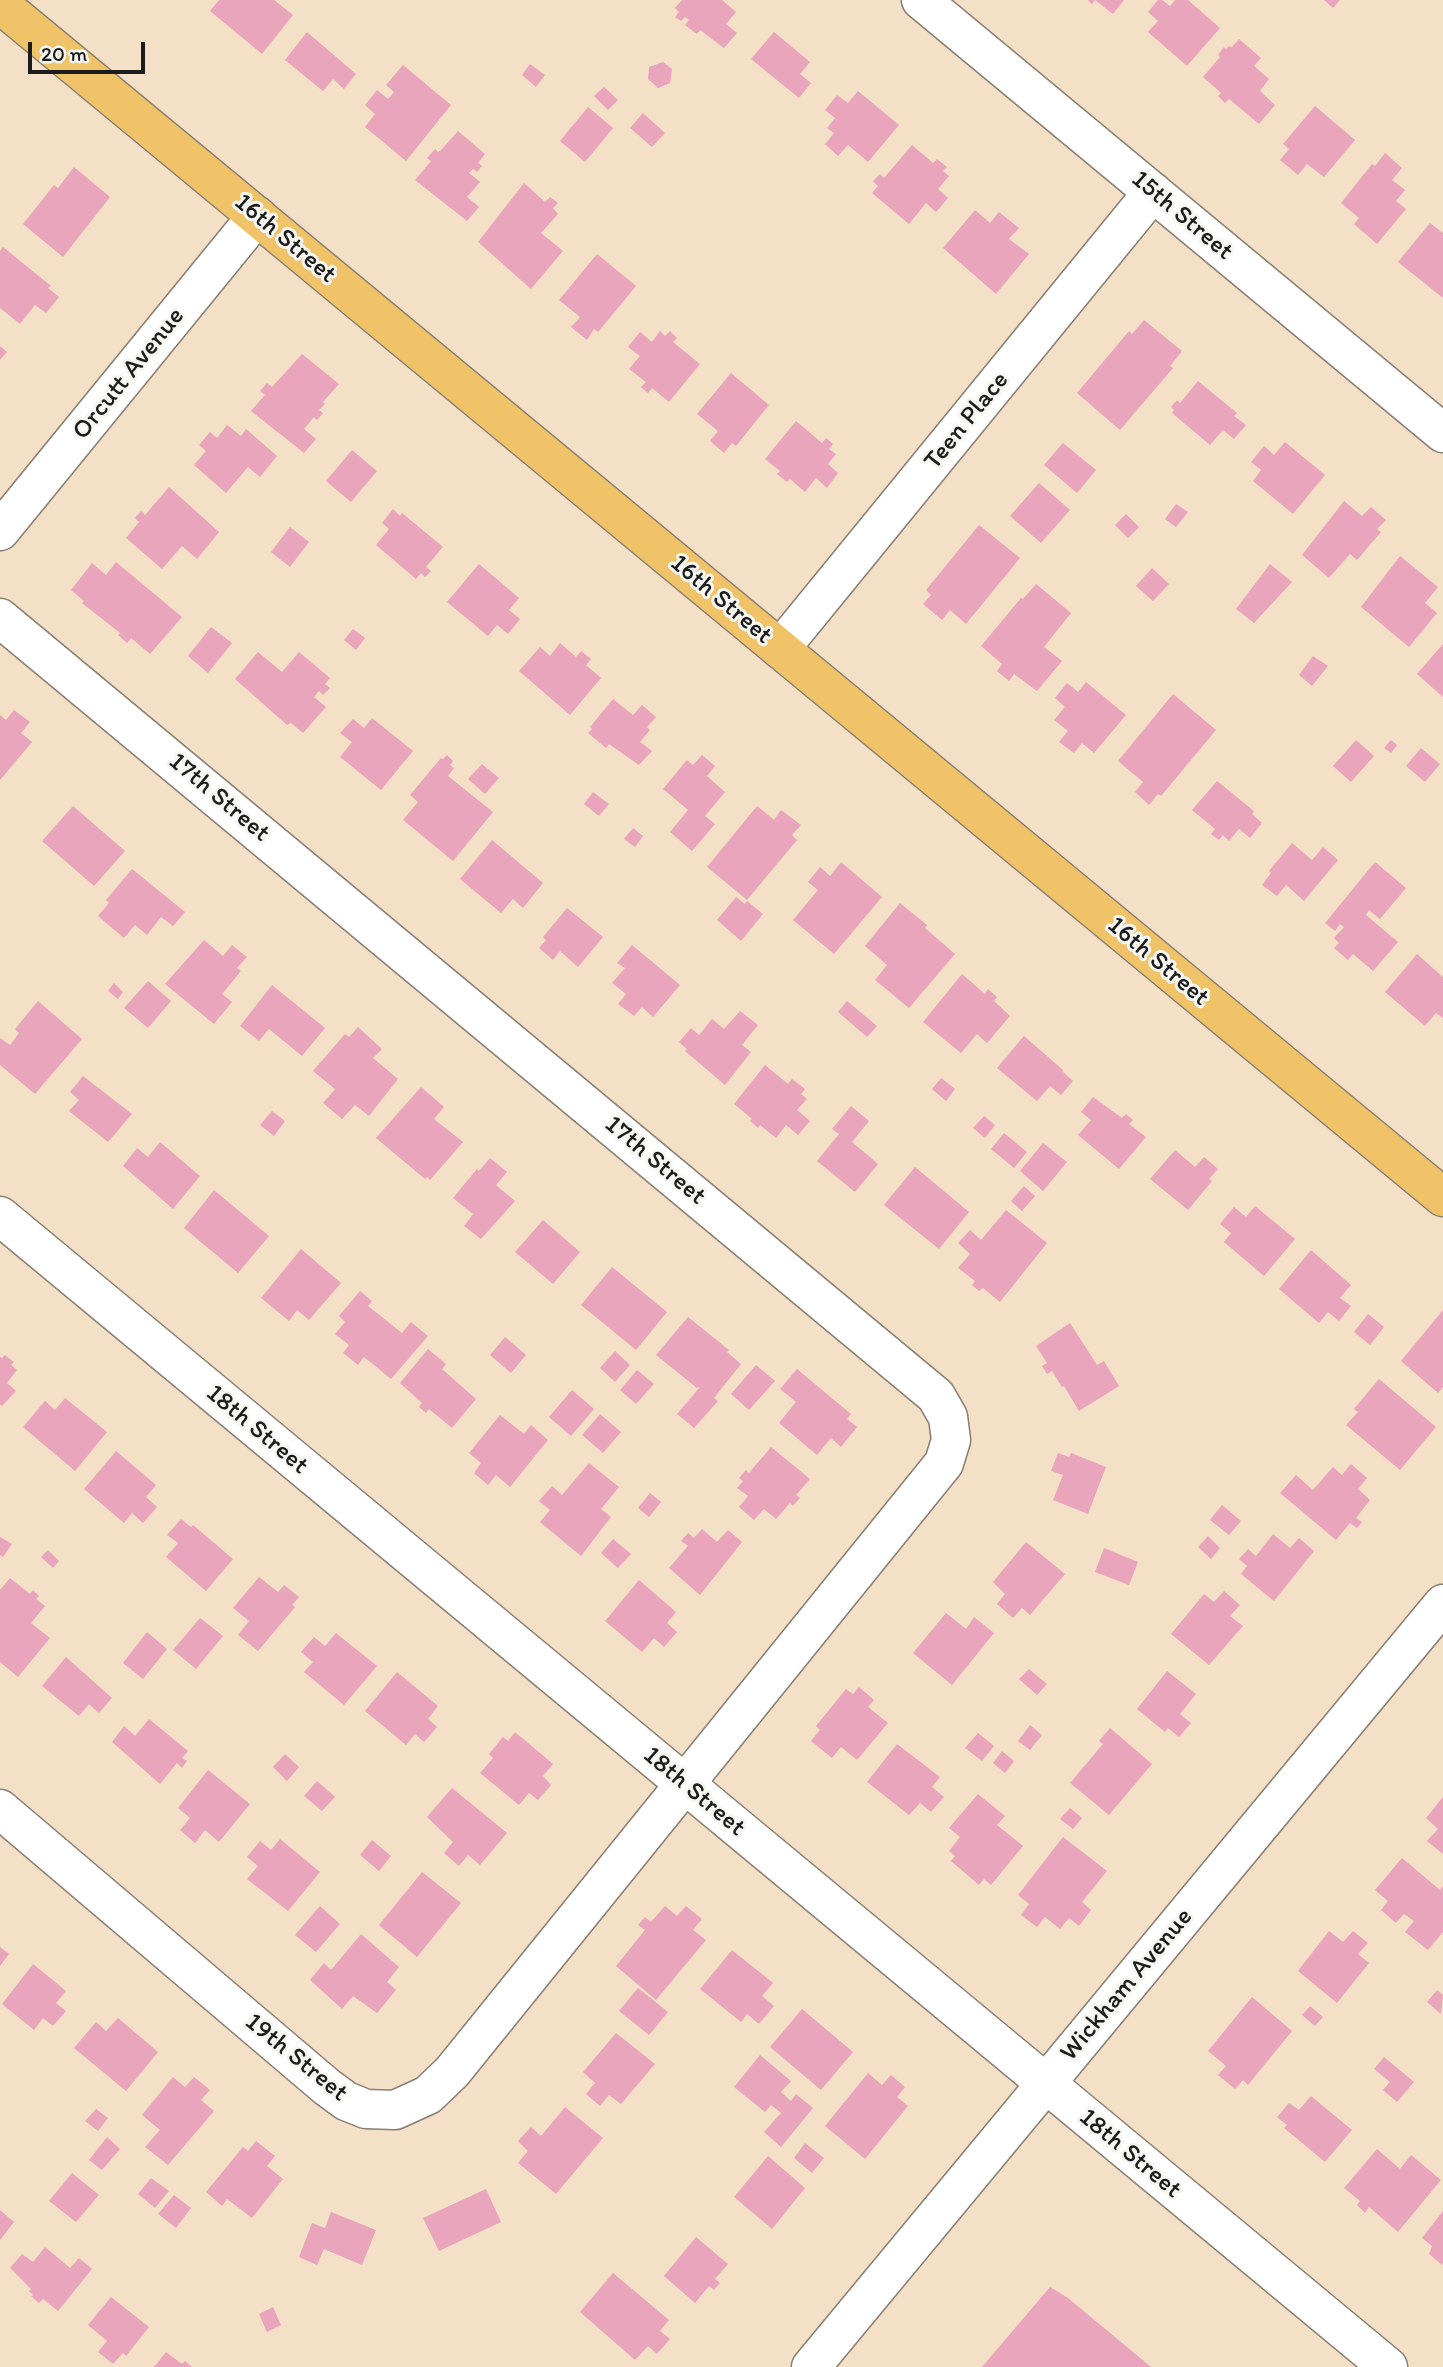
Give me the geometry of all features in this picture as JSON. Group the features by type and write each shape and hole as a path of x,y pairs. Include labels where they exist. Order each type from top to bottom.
{"main road":[{"name":"16th Street","path":"0,4 1443,1197"}],"street":[{"name":"15th Street","path":"921,0 1443,433"},
{"name":"Teen Place","path":"780,649 1153,192"},
{"name":"Orcutt Avenue","path":"0,531 257,216"},
{"name":"17th Street","path":"0,618 936,1396 948,1417 951,1440 944,1463 684,1784"},
{"name":"18th Street","path":"0,1216 1388,2367"},
{"name":"Wickham Avenue","path":"811,2367 1443,1604"},
{"name":"19th Street","path":"0,1808 327,2087 346,2101 366,2109 395,2110 428,2095 452,2072 684,1784"}],"building":[{"path":"219,0 274,0 293,15 262,54 210,11"},
{"path":"682,0 722,0 736,12 726,24 737,33 724,48 700,30 697,34 685,25 689,20 685,17 681,21 675,17 679,12 675,8"},
{"path":"1095,0 1124,0 1113,14"},
{"path":"1158,0 1170,6 1175,0 1188,0 1220,28 1187,66 1148,32 1158,21 1148,12"},
{"path":"1324,0 1340,0 1333,8"},
{"path":"307,32 356,74 344,89 333,79 323,91 285,60"},
{"path":"774,32 810,62 800,74 811,83 799,98 751,59"},
{"path":"1239,39 1261,58 1254,66 1269,79 1260,91 1275,105 1259,124 1229,99 1225,103 1218,96 1221,93 1203,77 1220,57 1218,55 1224,47 1232,47"},
{"path":"663,62 672,69 670,83 658,88 648,79 649,67"},
{"path":"530,64 545,75 536,87 522,75"},
{"path":"403,65 451,105 406,161 365,127 375,114 365,105 377,90 388,99 394,92 386,85"},
{"path":"604,87 618,100 608,110 594,96"},
{"path":"858,91 899,125 868,162 848,145 838,156 825,144 834,133 827,128 835,118 825,110 837,95 848,103"},
{"path":"1315,106 1355,140 1324,177 1307,164 1298,175 1280,160 1289,149 1283,144"},
{"path":"588,107 613,128 585,162 560,141"},
{"path":"643,113 665,133 652,147 630,128"},
{"path":"458,131 485,154 478,163 482,166 477,172 473,169 469,173 480,182 467,197 479,207 467,221 415,180 431,161 427,158 435,149 438,152 441,150"},
{"path":"912,145 933,163 937,159 947,167 943,171 949,176 938,189 948,198 936,212 926,203 909,224 872,193 878,186 873,181 880,174 884,178"},
{"path":"1385,153 1402,168 1392,180 1405,190 1396,201 1406,209 1377,244 1354,224 1359,218 1341,203 1372,164 1375,166"},
{"path":"74,167 110,197 63,257 23,224 54,185 58,188"},
{"path":"524,183 545,202 550,197 558,203 553,208 558,214 541,233 563,251 531,289 478,242"},
{"path":"975,210 990,223 999,212 1019,228 1009,239 1029,254 996,294 943,248"},
{"path":"1430,223 1443,233 1443,298 1398,262"},
{"path":"3,247 51,286 48,288 59,297 46,313 35,305 20,324 0,308 0,251"},
{"path":"597,254 636,286 598,332 594,329 587,340 571,327 580,317 559,300"},
{"path":"1144,320 1182,351 1170,366 1173,368 1120,430 1077,393 1129,331 1132,334"},
{"path":"660,331 665,336 670,331 677,338 673,342 700,364 669,402 652,388 648,393 641,387 646,382 629,369 640,356 628,347 640,332 652,342"},
{"path":"0,346 7,352 0,360"},
{"path":"302,354 339,384 323,402 325,404 319,410 323,413 317,420 314,417 304,429 316,439 304,453 251,411 265,395 260,391 267,383 272,387"},
{"path":"731,373 769,405 736,446 732,443 724,453 710,441 718,431 697,414"},
{"path":"1198,381 1237,413 1234,416 1246,425 1234,439 1223,430 1210,445 1172,413 1174,410 1171,407 1177,400 1180,403"},
{"path":"796,421 822,443 826,438 833,444 829,449 836,454 828,464 838,473 827,488 816,478 805,492 790,479 787,482 777,474 780,471 765,459"},
{"path":"227,425 241,436 246,429 277,456 260,477 248,467 226,493 194,465 206,451 199,445 210,432 217,438"},
{"path":"1285,442 1325,475 1293,514 1253,481 1261,470 1251,462 1264,446 1274,455"},
{"path":"1063,443 1096,470 1077,493 1044,465"},
{"path":"352,450 377,471 351,502 326,481"},
{"path":"1039,483 1070,510 1041,543 1010,516"},
{"path":"169,487 219,532 197,559 182,546 162,569 126,538 139,522 135,518 141,511 145,515"},
{"path":"1344,501 1362,516 1371,507 1386,520 1377,529 1381,532 1357,560 1350,554 1329,578 1302,555"},
{"path":"1176,504 1188,512 1176,527 1165,519"},
{"path":"393,509 400,516 402,513 443,547 426,567 431,571 425,577 421,573 416,579 376,545 389,529 382,523"},
{"path":"1126,514 1139,527 1128,538 1115,525"},
{"path":"979,525 1020,558 966,624 950,610 942,620 923,604 931,595 926,590"},
{"path":"290,527 309,542 290,567 271,552"},
{"path":"1400,556 1438,587 1425,603 1437,613 1409,647 1361,607"},
{"path":"116,562 182,617 150,654 131,638 127,643 118,635 120,633 82,603 84,601 71,590 92,563 106,575"},
{"path":"479,564 519,598 509,610 520,619 508,634 497,625 488,636 447,602"},
{"path":"1270,564 1292,582 1254,623 1236,609"},
{"path":"1152,568 1169,584 1153,601 1136,586"},
{"path":"1036,584 1071,613 1044,647 1062,661 1037,691 1014,674 1009,681 997,671 1002,664 981,646"},
{"path":"211,627 232,643 208,673 188,656"},
{"path":"353,629 365,638 356,650 344,640"},
{"path":"560,643 576,657 581,651 591,659 586,665 601,678 570,715 519,671 540,647 550,656"},
{"path":"1443,644 1443,697 1417,674"},
{"path":"258,652 282,672 299,652 330,678 325,684 330,688 323,695 319,691 314,697 326,707 303,733 291,723 287,725 235,679"},
{"path":"1313,656 1328,666 1312,686 1299,675"},
{"path":"1086,682 1126,715 1094,753 1082,743 1074,753 1059,742 1068,731 1054,720 1065,707 1055,698 1067,683 1078,692"},
{"path":"1173,694 1216,730 1161,796 1158,794 1149,805 1135,792 1143,782 1118,761"},
{"path":"613,699 633,715 642,705 656,717 647,727 650,730 640,742 652,751 639,765 609,744 606,748 588,733"},
{"path":"14,710 30,722 21,733 32,742 0,780 0,715 6,720"},
{"path":"372,718 413,751 381,790 340,757 352,742 340,733 353,719 364,728"},
{"path":"1356,740 1374,756 1351,782 1333,766"},
{"path":"1391,740 1397,745 1391,753 1384,748"},
{"path":"1421,748 1440,764 1425,782 1406,766"},
{"path":"447,755 453,761 450,765 454,768 448,776 493,812 453,861 403,820 418,802 410,795 441,758"},
{"path":"702,755 715,766 707,776 725,792 705,816 715,824 692,851 670,832 688,810 663,789 687,760 693,765"},
{"path":"482,764 499,778 485,794 468,779"},
{"path":"1217,781 1254,811 1252,814 1262,823 1250,838 1239,829 1229,841 1223,835 1219,840 1211,834 1215,829 1192,810"},
{"path":"593,792 609,804 599,816 584,804"},
{"path":"73,806 125,851 94,886 42,841"},
{"path":"757,806 774,820 781,810 801,825 792,835 797,840 747,900 707,867"},
{"path":"633,828 643,836 635,847 624,839"},
{"path":"492,840 543,883 523,908 513,899 501,913 460,879"},
{"path":"1292,843 1312,860 1323,847 1338,860 1304,901 1286,885 1277,896 1262,885 1271,873 1269,871"},
{"path":"841,862 882,897 834,954 793,920 818,890 808,882 820,867 830,876"},
{"path":"1375,862 1406,888 1380,919 1369,910 1366,915 1398,942 1373,971 1353,954 1348,960 1334,948 1339,943 1334,938 1344,927 1340,924 1335,931 1325,923"},
{"path":"132,869 185,912 173,926 161,917 147,935 135,925 124,938 98,916 109,903 106,900"},
{"path":"736,897 745,904 747,901 763,914 741,941 717,920"},
{"path":"900,903 927,925 925,928 955,954 909,1008 875,980 887,965 865,946"},
{"path":"567,908 603,937 578,967 560,951 553,960 539,948 546,940 543,937"},
{"path":"204,940 223,956 232,945 247,957 237,968 241,971 222,994 232,1002 214,1024 165,984"},
{"path":"632,945 680,985 653,1017 642,1007 634,1016 618,1004 626,994 612,983 625,968 617,963"},
{"path":"1417,954 1443,977 1443,1018 1436,1013 1425,1026 1385,992"},
{"path":"962,974 985,994 988,989 997,997 994,1001 1010,1016 987,1043 977,1034 961,1053 923,1022"},
{"path":"148,981 171,1001 148,1028 124,1008"},
{"path":"114,983 123,992 118,999 108,991"},
{"path":"272,985 325,1028 302,1056 269,1029 259,1041 240,1026"},
{"path":"38,1001 82,1039 35,1094 0,1065 0,1038 10,1045 19,1033 15,1029"},
{"path":"847,1001 877,1026 867,1037 838,1012"},
{"path":"740,1011 758,1025 742,1045 751,1052 725,1085 685,1051 687,1049 679,1042 691,1028 699,1035 712,1019 724,1029"},
{"path":"358,1027 382,1049 373,1058 398,1079 369,1116 355,1105 342,1119 323,1103 335,1089 313,1071 345,1034 349,1037"},
{"path":"1024,1036 1073,1081 1061,1095 1050,1086 1037,1101 997,1068"},
{"path":"765,1065 788,1084 792,1079 805,1089 801,1094 807,1099 797,1110 810,1121 798,1135 786,1125 776,1138 760,1125 758,1128 750,1121 752,1119 734,1104"},
{"path":"83,1076 132,1114 108,1142 69,1111 79,1100 70,1092"},
{"path":"941,1078 955,1089 946,1101 932,1089"},
{"path":"421,1087 444,1107 434,1119 463,1142 430,1180 427,1177 425,1179 376,1138"},
{"path":"1093,1097 1122,1118 1126,1114 1133,1120 1129,1124 1146,1137 1119,1169 1078,1135 1091,1120 1081,1112"},
{"path":"851,1106 869,1121 852,1142 878,1164 855,1192 817,1161 839,1134 832,1129"},
{"path":"272,1111 285,1121 274,1136 260,1125"},
{"path":"984,1116 995,1125 985,1138 973,1128"},
{"path":"1004,1133 1027,1152 1014,1168 991,1149"},
{"path":"160,1142 200,1176 173,1209 123,1166 137,1148 148,1157"},
{"path":"1043,1143 1067,1162 1043,1191 1020,1171"},
{"path":"1175,1150 1195,1167 1204,1157 1218,1169 1209,1179 1212,1181 1188,1210 1150,1179"},
{"path":"490,1158 507,1172 496,1185 515,1201 481,1239 464,1226 473,1214 453,1198"},
{"path":"915,1167 969,1212 939,1249 884,1205"},
{"path":"1024,1186 1035,1196 1022,1211 1011,1201"},
{"path":"214,1190 269,1236 238,1273 184,1228"},
{"path":"1255,1206 1295,1239 1264,1276 1224,1242 1231,1233 1220,1224 1234,1207 1246,1217"},
{"path":"1006,1210 1047,1243 1000,1302 983,1288 979,1291 972,1285 975,1281 958,1268 970,1254 958,1243 970,1230 981,1240"},
{"path":"543,1220 580,1252 553,1284 515,1252"},
{"path":"301,1249 341,1283 309,1320 297,1310 289,1321 261,1298"},
{"path":"1311,1250 1351,1285 1340,1298 1351,1306 1339,1321 1328,1312 1319,1323 1279,1289"},
{"path":"612,1267 667,1312 636,1350 581,1305"},
{"path":"360,1291 372,1301 368,1306 402,1333 411,1322 428,1336 391,1379 364,1357 358,1365 343,1353 349,1345 335,1334 345,1322 339,1316"},
{"path":"1443,1310 1443,1387 1438,1393 1401,1361"},
{"path":"1368,1314 1384,1327 1370,1345 1354,1332"},
{"path":"688,1317 729,1350 727,1352 741,1364 714,1398 718,1401 694,1428 677,1414 700,1387 697,1388 656,1355"},
{"path":"1070,1323 1097,1365 1104,1361 1119,1386 1079,1411 1052,1371 1047,1374 1042,1366 1047,1363 1036,1346"},
{"path":"505,1337 526,1355 511,1373 490,1355"},
{"path":"428,1349 446,1364 442,1369 476,1399 452,1428 429,1409 426,1413 419,1407 422,1403 400,1383"},
{"path":"615,1351 630,1365 615,1382 600,1368"},
{"path":"5,1355 14,1362 11,1365 17,1370 7,1383 16,1391 2,1406 0,1357"},
{"path":"756,1365 775,1381 749,1410 731,1394"},
{"path":"797,1369 851,1414 847,1419 857,1427 841,1447 831,1438 817,1455 779,1423 796,1402 780,1389"},
{"path":"637,1370 654,1384 636,1404 620,1390"},
{"path":"1379,1379 1436,1427 1400,1470 1346,1425 1358,1412 1354,1409"},
{"path":"572,1390 594,1409 571,1436 549,1417"},
{"path":"65,1398 107,1432 75,1471 23,1427 45,1401 55,1410"},
{"path":"600,1414 621,1432 603,1453 582,1435"},
{"path":"500,1415 524,1434 531,1425 548,1440 510,1487 496,1475 488,1485 474,1473 481,1463 469,1453"},
{"path":"771,1447 810,1479 796,1495 800,1498 793,1506 790,1503 776,1519 764,1509 754,1520 739,1507 748,1496 737,1488 743,1481 739,1478 746,1470 749,1473"},
{"path":"116,1451 156,1485 146,1497 157,1507 143,1523 132,1513 124,1523 84,1489"},
{"path":"1058,1453 1069,1457 1071,1453 1106,1467 1088,1514 1053,1500 1063,1475 1051,1471"},
{"path":"589,1463 619,1487 601,1509 611,1517 581,1556 540,1522 550,1510 539,1501 552,1486 562,1495"},
{"path":"1351,1464 1367,1478 1358,1489 1370,1500 1356,1518 1362,1522 1357,1528 1350,1523 1336,1540 1280,1493 1296,1475 1313,1490 1333,1467 1342,1475"},
{"path":"650,1493 661,1502 649,1517 638,1508"},
{"path":"1222,1505 1241,1521 1229,1535 1210,1520"},
{"path":"181,1519 191,1527 193,1525 233,1559 206,1591 166,1557 178,1543 167,1535"},
{"path":"702,1529 717,1542 728,1530 742,1542 700,1595 669,1568 688,1546 681,1541 688,1533 694,1538"},
{"path":"1273,1534 1290,1548 1299,1538 1314,1551 1274,1601 1241,1574 1247,1566 1239,1559 1248,1549 1256,1556"},
{"path":"1208,1536 1220,1548 1211,1559 1198,1547"},
{"path":"0,1537 12,1544 3,1557 0,1555"},
{"path":"613,1539 631,1554 618,1568 601,1553"},
{"path":"1026,1542 1065,1574 1030,1615 1022,1608 1013,1618 997,1604 1005,1594 993,1582"},
{"path":"1104,1548 1138,1562 1129,1585 1095,1572"},
{"path":"48,1550 59,1561 53,1568 41,1557"},
{"path":"259,1577 278,1592 284,1585 299,1597 292,1605 295,1607 258,1651 238,1635 249,1621 233,1608"},
{"path":"10,1578 30,1594 33,1590 39,1596 36,1599 45,1606 31,1623 50,1638 18,1677 0,1662 0,1590"},
{"path":"639,1580 676,1612 667,1623 677,1632 664,1647 654,1638 642,1652 605,1621"},
{"path":"1224,1591 1240,1605 1230,1616 1243,1626 1209,1665 1171,1634 1204,1594 1214,1602"},
{"path":"946,1613 966,1629 974,1617 994,1633 952,1685 913,1653"},
{"path":"200,1618 223,1636 196,1669 173,1650"},
{"path":"147,1632 167,1649 143,1679 123,1663"},
{"path":"336,1633 377,1666 344,1705 304,1672 313,1662 301,1652 314,1637 325,1646"},
{"path":"66,1657 112,1698 99,1713 89,1704 79,1716 42,1686"},
{"path":"1029,1669 1047,1684 1037,1695 1019,1679"},
{"path":"1167,1671 1196,1694 1180,1714 1191,1723 1179,1737 1168,1728 1165,1732 1137,1709"},
{"path":"397,1672 438,1706 428,1719 437,1727 424,1742 415,1734 406,1745 365,1711"},
{"path":"859,1687 874,1700 868,1707 888,1723 857,1760 841,1747 832,1758 811,1741 820,1730 816,1726 846,1689 853,1694"},
{"path":"149,1719 188,1751 182,1758 187,1761 182,1768 177,1763 160,1784 112,1742 124,1726 135,1736"},
{"path":"1030,1725 1042,1735 1030,1750 1018,1741"},
{"path":"1110,1728 1152,1764 1109,1815 1070,1783 1103,1744 1099,1741"},
{"path":"515,1732 553,1764 543,1776 551,1785 538,1800 529,1793 519,1805 480,1773 493,1758 489,1754 503,1737 508,1741"},
{"path":"978,1733 994,1746 982,1761 965,1748"},
{"path":"897,1744 940,1777 932,1787 944,1797 931,1812 920,1803 909,1815 867,1782"},
{"path":"1002,1751 1014,1761 1005,1773 993,1763"},
{"path":"285,1754 299,1767 287,1781 273,1767"},
{"path":"208,1770 250,1804 219,1842 205,1830 195,1843 180,1830 190,1818 178,1808"},
{"path":"317,1781 335,1797 322,1811 304,1796"},
{"path":"452,1788 507,1833 480,1865 468,1855 459,1866 444,1853 453,1842 427,1817"},
{"path":"978,1794 1005,1816 997,1825 1023,1846 991,1885 984,1879 979,1885 951,1861 955,1856 949,1851 960,1837 949,1828"},
{"path":"1443,1797 1443,1854 1427,1841 1438,1829 1426,1818"},
{"path":"1070,1808 1082,1818 1073,1829 1060,1819"},
{"path":"1063,1837 1107,1871 1082,1902 1091,1910 1079,1926 1069,1918 1060,1929 1045,1917 1037,1927 1021,1915 1029,1904 1018,1895"},
{"path":"280,1839 320,1872 288,1911 247,1879 258,1866 247,1857 260,1841 271,1850"},
{"path":"372,1840 391,1856 379,1871 360,1855"},
{"path":"1402,1858 1440,1890 1443,1886 1443,1932 1428,1950 1405,1932 1414,1921 1404,1914 1396,1923 1381,1910 1388,1901 1375,1890"},
{"path":"422,1872 461,1903 417,1957 379,1925"},
{"path":"320,1906 340,1924 316,1952 295,1935"},
{"path":"665,1906 677,1916 686,1906 702,1919 693,1930 706,1940 656,2000 616,1966 645,1930 638,1925 645,1917 651,1922"},
{"path":"1329,1931 1343,1942 1353,1931 1368,1943 1358,1954 1369,1963 1337,2003 1298,1971"},
{"path":"361,1934 399,1967 387,1982 396,1990 377,2013 353,1996 342,2009 310,1980 324,1963 331,1970"},
{"path":"0,1947 9,1954 0,1966"},
{"path":"732,1950 773,1983 762,1996 774,2006 759,2024 747,2014 741,2022 700,1989"},
{"path":"33,1964 66,1991 56,2003 66,2011 53,2026 43,2018 34,2030 2,2004"},
{"path":"638,1988 668,2012 649,2035 619,2011"},
{"path":"1437,1990 1443,1995 1441,2014 1427,2002"},
{"path":"1252,1997 1292,2031 1248,2085 1243,2080 1235,2089 1218,2075 1226,2066 1208,2051"},
{"path":"1310,2006 1323,2017 1315,2026 1302,2015"},
{"path":"802,2009 853,2052 821,2090 770,2047"},
{"path":"118,2018 158,2052 126,2091 74,2048 96,2022 106,2031"},
{"path":"616,2033 655,2064 621,2104 609,2095 600,2106 586,2094 595,2083 583,2072"},
{"path":"760,2055 791,2081 781,2092 791,2101 796,2094 813,2108 781,2147 764,2132 781,2113 771,2105 765,2112 734,2087"},
{"path":"1384,2057 1414,2082 1397,2102 1383,2090 1390,2082 1374,2069"},
{"path":"868,2073 882,2085 891,2075 905,2087 897,2097 908,2106 865,2159 825,2126"},
{"path":"173,2077 185,2087 194,2077 210,2090 201,2100 214,2111 168,2165 145,2147 160,2130 142,2115"},
{"path":"1311,2096 1352,2130 1325,2162 1284,2128 1287,2125 1277,2117 1289,2103 1299,2110"},
{"path":"565,2107 603,2138 556,2194 518,2163 528,2151 518,2141 531,2127 541,2136"},
{"path":"96,2109 108,2118 98,2131 85,2121"},
{"path":"107,2137 120,2149 102,2170 89,2160"},
{"path":"256,2141 275,2156 267,2166 283,2179 252,2218 227,2199 222,2206 206,2192 243,2147 248,2151"},
{"path":"805,2143 824,2158 812,2173 794,2158"},
{"path":"1377,2149 1400,2169 1411,2155 1441,2180 1398,2232 1369,2207 1365,2213 1357,2205 1360,2201 1344,2188"},
{"path":"768,2156 805,2188 772,2229 734,2197"},
{"path":"72,2173 99,2195 76,2222 49,2201"},
{"path":"151,2178 169,2191 155,2208 138,2194"},
{"path":"486,2189 501,2222 439,2251 423,2218"},
{"path":"174,2195 191,2208 176,2228 158,2214"},
{"path":"0,2210 14,2222 0,2240"},
{"path":"1443,2211 1442,2265 1429,2254 1432,2246 1422,2238"},
{"path":"331,2212 376,2230 362,2265 324,2249 317,2265 299,2257 312,2223 325,2228"},
{"path":"696,2237 728,2264 715,2279 720,2283 714,2290 709,2286 695,2303 664,2276"},
{"path":"45,2247 70,2268 79,2258 92,2269 58,2311 43,2299 39,2303 31,2296 31,2289 10,2268 22,2254 33,2262"},
{"path":"613,2273 669,2320 660,2331 670,2339 657,2354 648,2346 635,2360 580,2312"},
{"path":"1050,2287 1068,2298 1151,2367 982,2367"},
{"path":"111,2297 149,2327 126,2356 123,2353 113,2364 98,2352 107,2341 88,2325"},
{"path":"273,2307 281,2325 267,2332 259,2314"},
{"path":"166,2352 182,2364 185,2361 192,2367 154,2367"}]}
